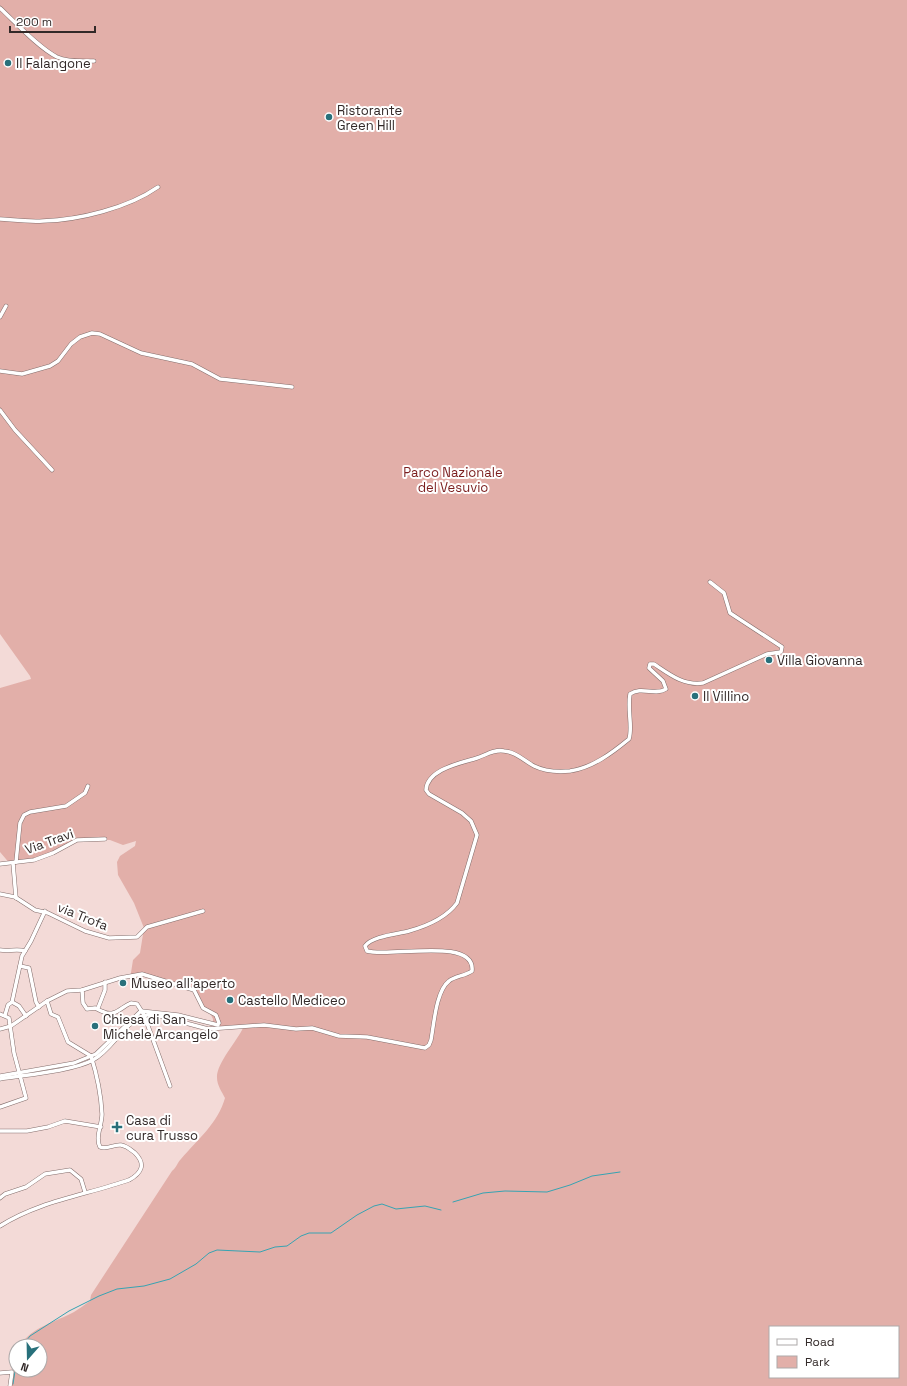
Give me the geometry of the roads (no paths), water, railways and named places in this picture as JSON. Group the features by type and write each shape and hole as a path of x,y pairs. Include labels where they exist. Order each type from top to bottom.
{"street":[{"path":"0,8 40,44 57,57 69,60 94,61"},
{"path":"0,219 46,221 81,216 130,202 158,187"},
{"path":"0,318 6,306"},
{"path":"0,372 22,374 50,366 58,361 71,344 80,337 92,333 100,334 141,353 192,364 220,379 292,387"},
{"path":"0,410 15,430 52,470"},
{"path":"0,1079 75,1066 103,1052 133,1022 144,1015 152,1014 200,1028 218,1025 264,1025 296,1029 318,1029 339,1036 368,1037 421,1049 425,1048 429,1045 431,1040 436,1006 445,985 450,980 472,971 472,962 469,958 455,952 437,950 381,954 367,951 365,946 370,942 422,927 436,921 451,912 457,903 477,835 471,822 426,790 426,785 434,776 456,765 502,750 513,753 535,766 544,769 570,771 586,766 611,753 629,739 631,734 628,711 630,694 640,691 661,692 666,689 663,681 649,668 650,664 654,664 681,680 695,684 703,684 767,654 778,654 781,652 782,647 730,613 724,593 710,582"},
{"path":"16,898 14,862 20,823 24,815 30,812 66,806 85,793 88,786"},
{"name":"Via Travi","path":"0,864 40,858 77,840 105,839"},
{"name":"via Trofa","path":"0,894 16,898 35,910 45,911 85,931 109,938 137,937 146,927 203,911"},
{"path":"5,1015 8,1006 12,1002 24,951 37,930 42,914 45,911"},
{"path":"0,950 5,951 17,949 24,951"},
{"path":"20,966 29,968 36,1002 39,1007"},
{"path":"0,1029 11,1026 47,1001 67,991 82,990 105,982 142,974 191,988 196,992 203,1008 216,1015 218,1025"},
{"path":"98,1008 105,990 105,982"},
{"path":"82,990 85,1007 90,1010 98,1008"},
{"path":"0,1226 24,1212 85,1192 129,1180 141,1171 141,1161 126,1147 116,1145 105,1148 100,1147 98,1139 102,1114 98,1080 92,1058 68,1042 58,1017 51,1014 47,1001"},
{"path":"12,1002 20,1006 26,1016"},
{"path":"98,1008 102,1012 110,1014 117,1012 127,1004 134,1003 144,1015 170,1086"},
{"path":"0,1076 74,1063 92,1058 136,1014 141,1011 178,1015 218,1025"},
{"path":"0,1014 9,1018 14,1053 19,1072 22,1076 26,1098 0,1107"},
{"path":"0,1131 27,1131 48,1127 65,1121 101,1127"},
{"path":"0,1198 5,1194 26,1187 45,1174 70,1170 81,1179 85,1192"},
{"path":"0,1373 12,1372 10,1386"}],"waterway":[{"path":"453,1202 483,1193 505,1191 547,1192 592,1176 620,1172"},
{"path":"28,1338 69,1311 99,1296 117,1289 144,1286 170,1279 196,1264 209,1253 217,1250 260,1252 275,1247 287,1246 301,1236 309,1233 331,1233 357,1215 374,1206 382,1204 396,1209 425,1206 441,1210"},
{"path":"13,1384 14,1378"}],"place":[{"name":"Il Falangone","path":"8,63"},
{"name":"Ristorante Green Hill","path":"329,117"},
{"name":"Villa Giovanna","path":"769,660"},
{"name":"Il Villino","path":"695,696"},
{"name":"Museo all'aperto","path":"123,983"},
{"name":"Castello Mediceo","path":"230,1000"},
{"name":"Chiesa di San Michele Arcangelo","path":"95,1026"},
{"name":"Casa di cura Trusso","path":"117,1127"}],"park label":[{"name":"Parco Nazionale del Vesuvio","path":"453,480"}]}
